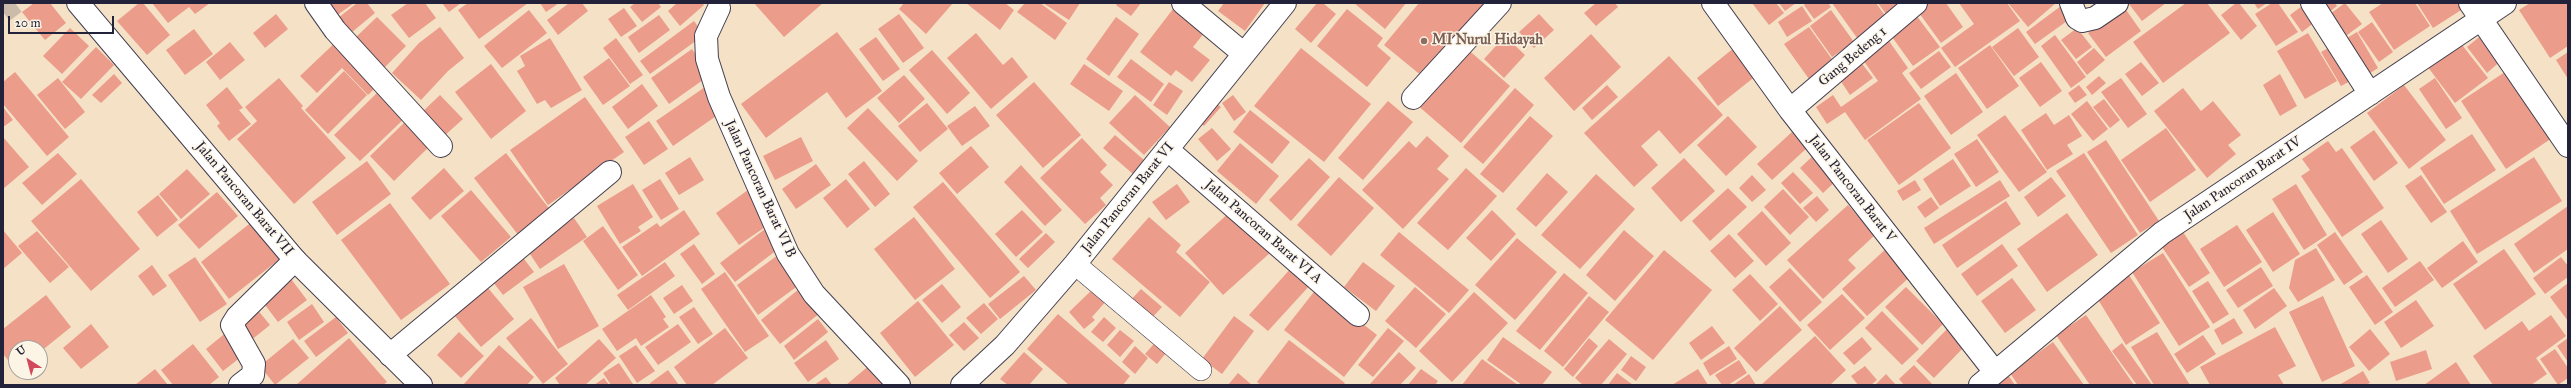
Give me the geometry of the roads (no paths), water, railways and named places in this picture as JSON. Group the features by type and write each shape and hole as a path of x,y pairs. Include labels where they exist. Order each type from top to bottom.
{"street":[{"name":"Jalan Pancoran Barat VII","path":"78,3 295,260 421,385"},
{"path":"316,3 335,30 440,146"},
{"path":"1183,3 1244,54"},
{"name":"Jalan Pancoran Barat VI","path":"962,385 1004,345 1075,264 1285,3"},
{"path":"1413,98 1500,3"},
{"name":"Jalan Pancoran Barat V","path":"1713,3 1987,379"},
{"name":"Gang Bedeng 1","path":"1790,110 1916,3"},
{"path":"2071,3 2077,18 2082,21 2095,18 2117,3"},
{"path":"2312,3 2370,94"},
{"name":"Jalan Pancoran Barat IV","path":"1987,379 2162,233 2370,94 2475,11 2504,3"},
{"name":"Jalan Pancoran Barat VI B","path":"719,8 706,36 707,59 718,97 788,254 814,294 899,385"},
{"path":"2475,11 2568,146"},
{"name":"Jalan Pancoran Barat VI A","path":"1167,149 1358,315"},
{"path":"390,355 610,172"},
{"path":"240,385 252,375 254,364 232,325 237,317 295,260"}],"lane":[{"path":"1075,264 1201,370"}],"tunnel":[{"path":"3,12 15,3"}],"place":[{"name":"MI Nurul Hidayah","path":"1424,41"}]}
